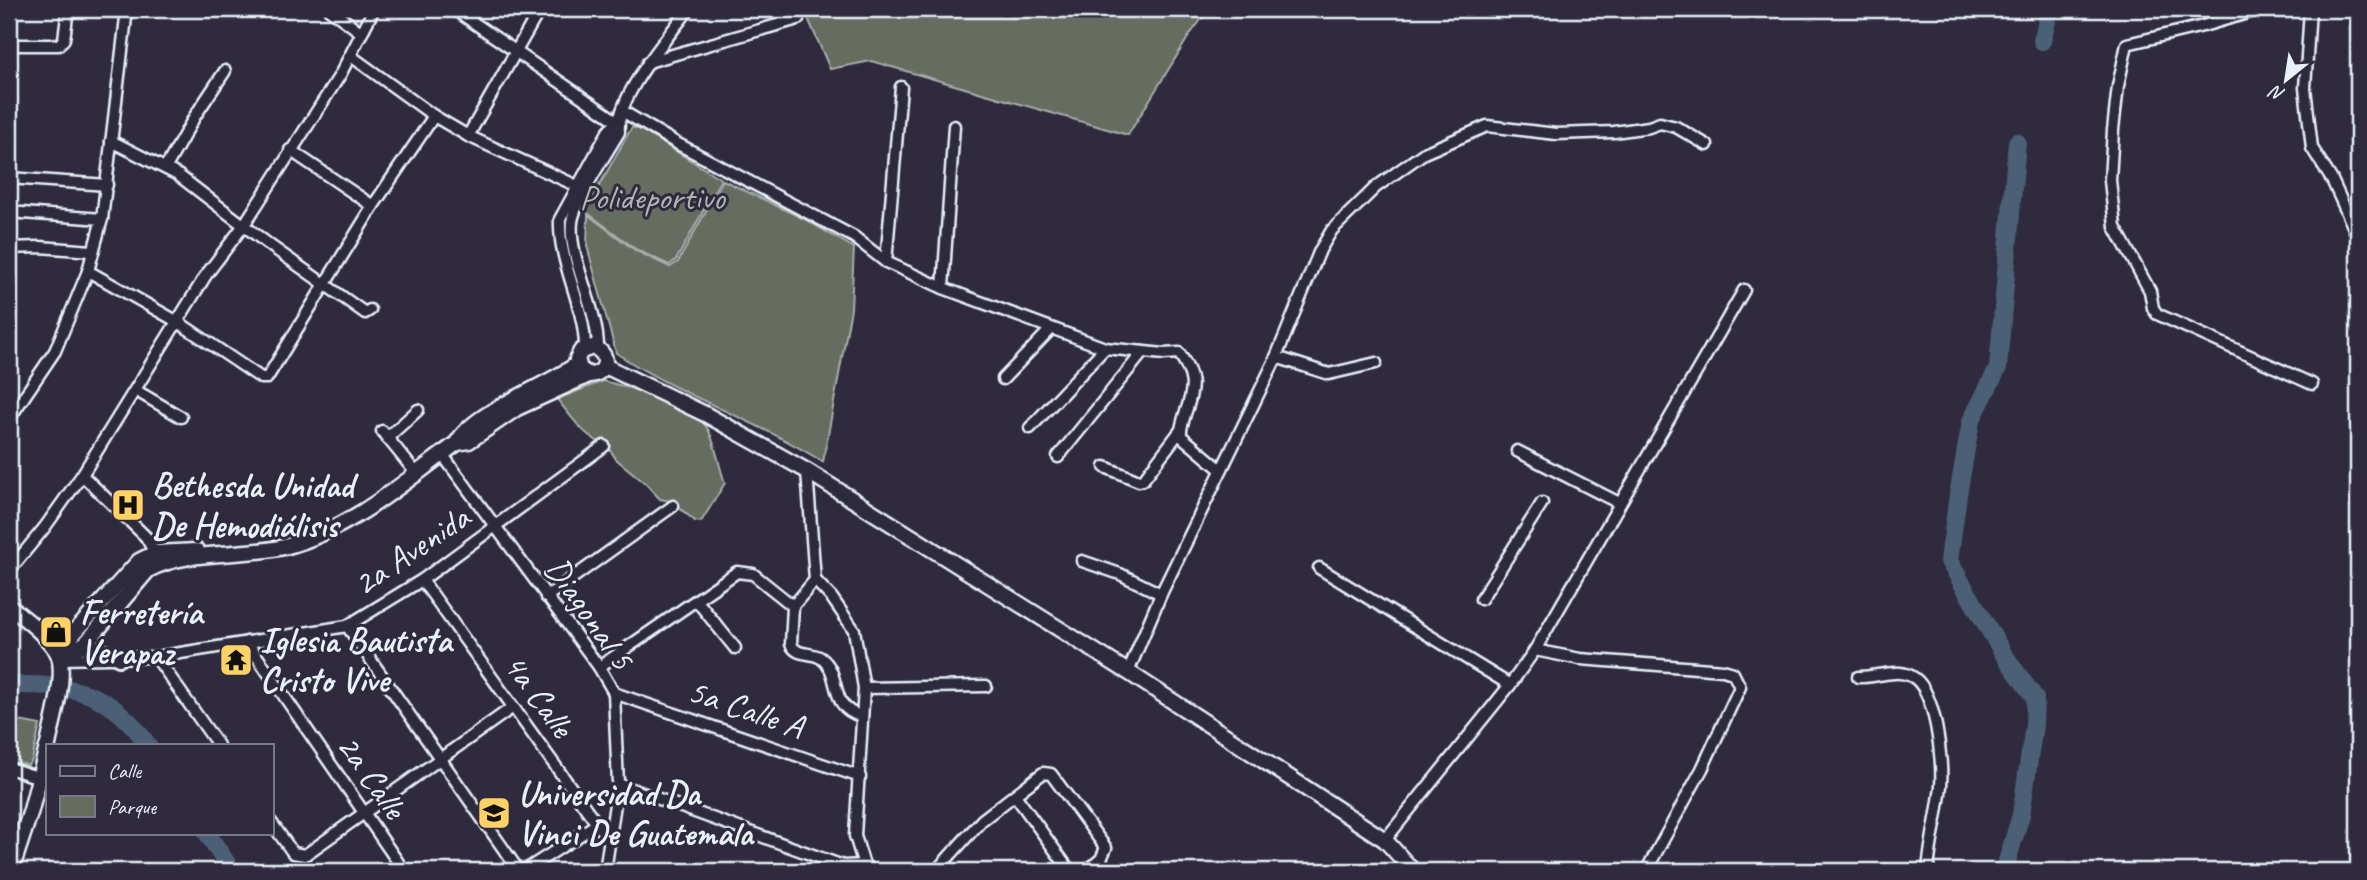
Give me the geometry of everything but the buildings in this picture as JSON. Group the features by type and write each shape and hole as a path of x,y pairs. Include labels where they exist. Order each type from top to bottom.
{"main road":[{"path":"457,443 469,441 517,408 589,375 598,374 605,366 605,356 591,348 579,355 578,364 580,369 589,375"},
{"path":"47,744 60,666 73,634 139,561 195,550 211,554 256,552 310,539 366,510 457,443 463,432 517,397 566,373 578,364"},
{"path":"605,366 705,414 807,471 1128,672 1385,840 1413,871"},
{"path":"60,666 86,643 157,558"},
{"path":"9,606 44,635 60,666"},
{"path":"11,871 46,751"}],"street":[{"path":"9,45 59,45 64,39 68,9"},
{"path":"9,419 55,351 88,271 102,219 127,9"},
{"path":"328,9 362,33"},
{"path":"9,571 82,475 206,275 244,225 351,56 374,9"},
{"path":"454,9 618,122"},
{"path":"468,136 540,9"},
{"path":"591,348 598,331 574,246 572,222 581,189 609,130 618,122 648,62 689,9"},
{"path":"648,62 798,19 793,9"},
{"path":"2261,9 2127,44 2118,86 2113,130 2110,180 2115,227 2150,292 2157,314 2312,384"},
{"path":"2309,9 2305,88 2312,148 2344,202 2358,237"},
{"path":"351,56 434,116 468,136 581,189"},
{"path":"166,167 225,71"},
{"path":"886,262 901,88"},
{"path":"622,111 678,145 855,237 886,262 943,288 1105,348 1179,353 1191,374 1193,392 1180,431 1143,480 1139,481 1105,467"},
{"path":"88,271 178,322 261,378 267,378 373,206 434,116"},
{"path":"1128,672 1161,594 1276,357 1320,250 1332,230 1376,187 1424,153 1487,126 1556,134 1614,132 1660,123 1676,127 1707,145"},
{"path":"943,288 954,126"},
{"path":"111,141 166,167 324,285 365,313 370,310"},
{"path":"290,150 373,206"},
{"path":"9,178 107,185"},
{"path":"9,212 102,219"},
{"path":"9,248 50,247 92,251"},
{"path":"1385,840 1535,650 1744,290"},
{"path":"1003,379 1051,329"},
{"path":"1030,428 1105,348"},
{"path":"1058,457 1143,352"},
{"path":"1276,357 1329,374 1377,363"},
{"path":"135,390 181,417"},
{"path":"416,473 385,434 418,410"},
{"path":"1180,431 1186,442 1220,470"},
{"name":"2a Avenida","path":"60,666 156,657 347,626 422,580 604,446"},
{"path":"1517,451 1619,503"},
{"name":"Diagonal 5","path":"442,454 599,667 614,693 618,784 605,871"},
{"path":"618,784 843,866 868,868 855,836 863,688 854,630 832,598 815,580 807,471"},
{"path":"82,475 146,537 157,558"},
{"path":"1481,599 1542,503"},
{"path":"546,597 673,506"},
{"path":"1082,561 1121,574 1161,594"},
{"path":"1319,568 1510,685"},
{"path":"599,667 737,572 746,571 753,574 793,607"},
{"name":"4a Calle","path":"422,580 610,842"},
{"path":"815,580 793,607 793,649 820,657 828,667 839,699 846,710 861,716"},
{"path":"697,601 736,648"},
{"path":"347,626 519,871"},
{"name":"2a Calle","path":"247,642 404,871"},
{"path":"86,643 119,659"},
{"path":"1535,650 1580,659 1733,673 1740,687 1702,769 1646,871"},
{"path":"156,657 217,744"},
{"path":"1858,677 1894,673 1912,676 1933,708 1941,784 1928,871"},
{"path":"863,688 986,686"},
{"name":"5a Calle A","path":"614,693 860,777"},
{"path":"273,825 293,853 305,855 513,706"},
{"path":"9,768 40,778"},
{"path":"936,871 982,820 1043,773 1051,774 1106,848 1105,854 1087,871"},
{"path":"1015,795 1070,871"},
{"path":"524,871 597,824"}],"green space":[{"path":"804,9 1209,9 1189,36 1128,135 871,61 830,69"},
{"name":"Polideportivo","path":"632,127 721,179 676,260 669,265 637,250 585,211"},
{"path":"723,180 804,219 854,248 851,309 823,462 772,433 666,382 616,353 587,246 588,215 636,251 670,267 678,262"},
{"path":"603,381 677,406 691,413 709,431 725,483 701,522 695,521 671,501 660,499 616,459 607,445 585,432 557,399"},
{"path":"9,719 40,725 32,760 28,765 9,761"}],"waterway":[{"path":"2042,41 2050,9"},
{"path":"2004,871 2021,815 2034,725 2035,698 2004,655 1949,561 1971,421 1998,368 2017,142"},
{"path":"9,685 52,686 88,694 120,713 147,744"},
{"path":"208,834 232,871"}],"place":[{"name":"Bethesda Unidad De Hemodiálisis","path":"128,505"},
{"name":"Ferretería Verapaz","path":"56,632"},
{"name":"Iglesia Bautista Cristo Vive","path":"236,660"},
{"name":"Universidad Da Vinci De Guatemala","path":"494,813"}]}
